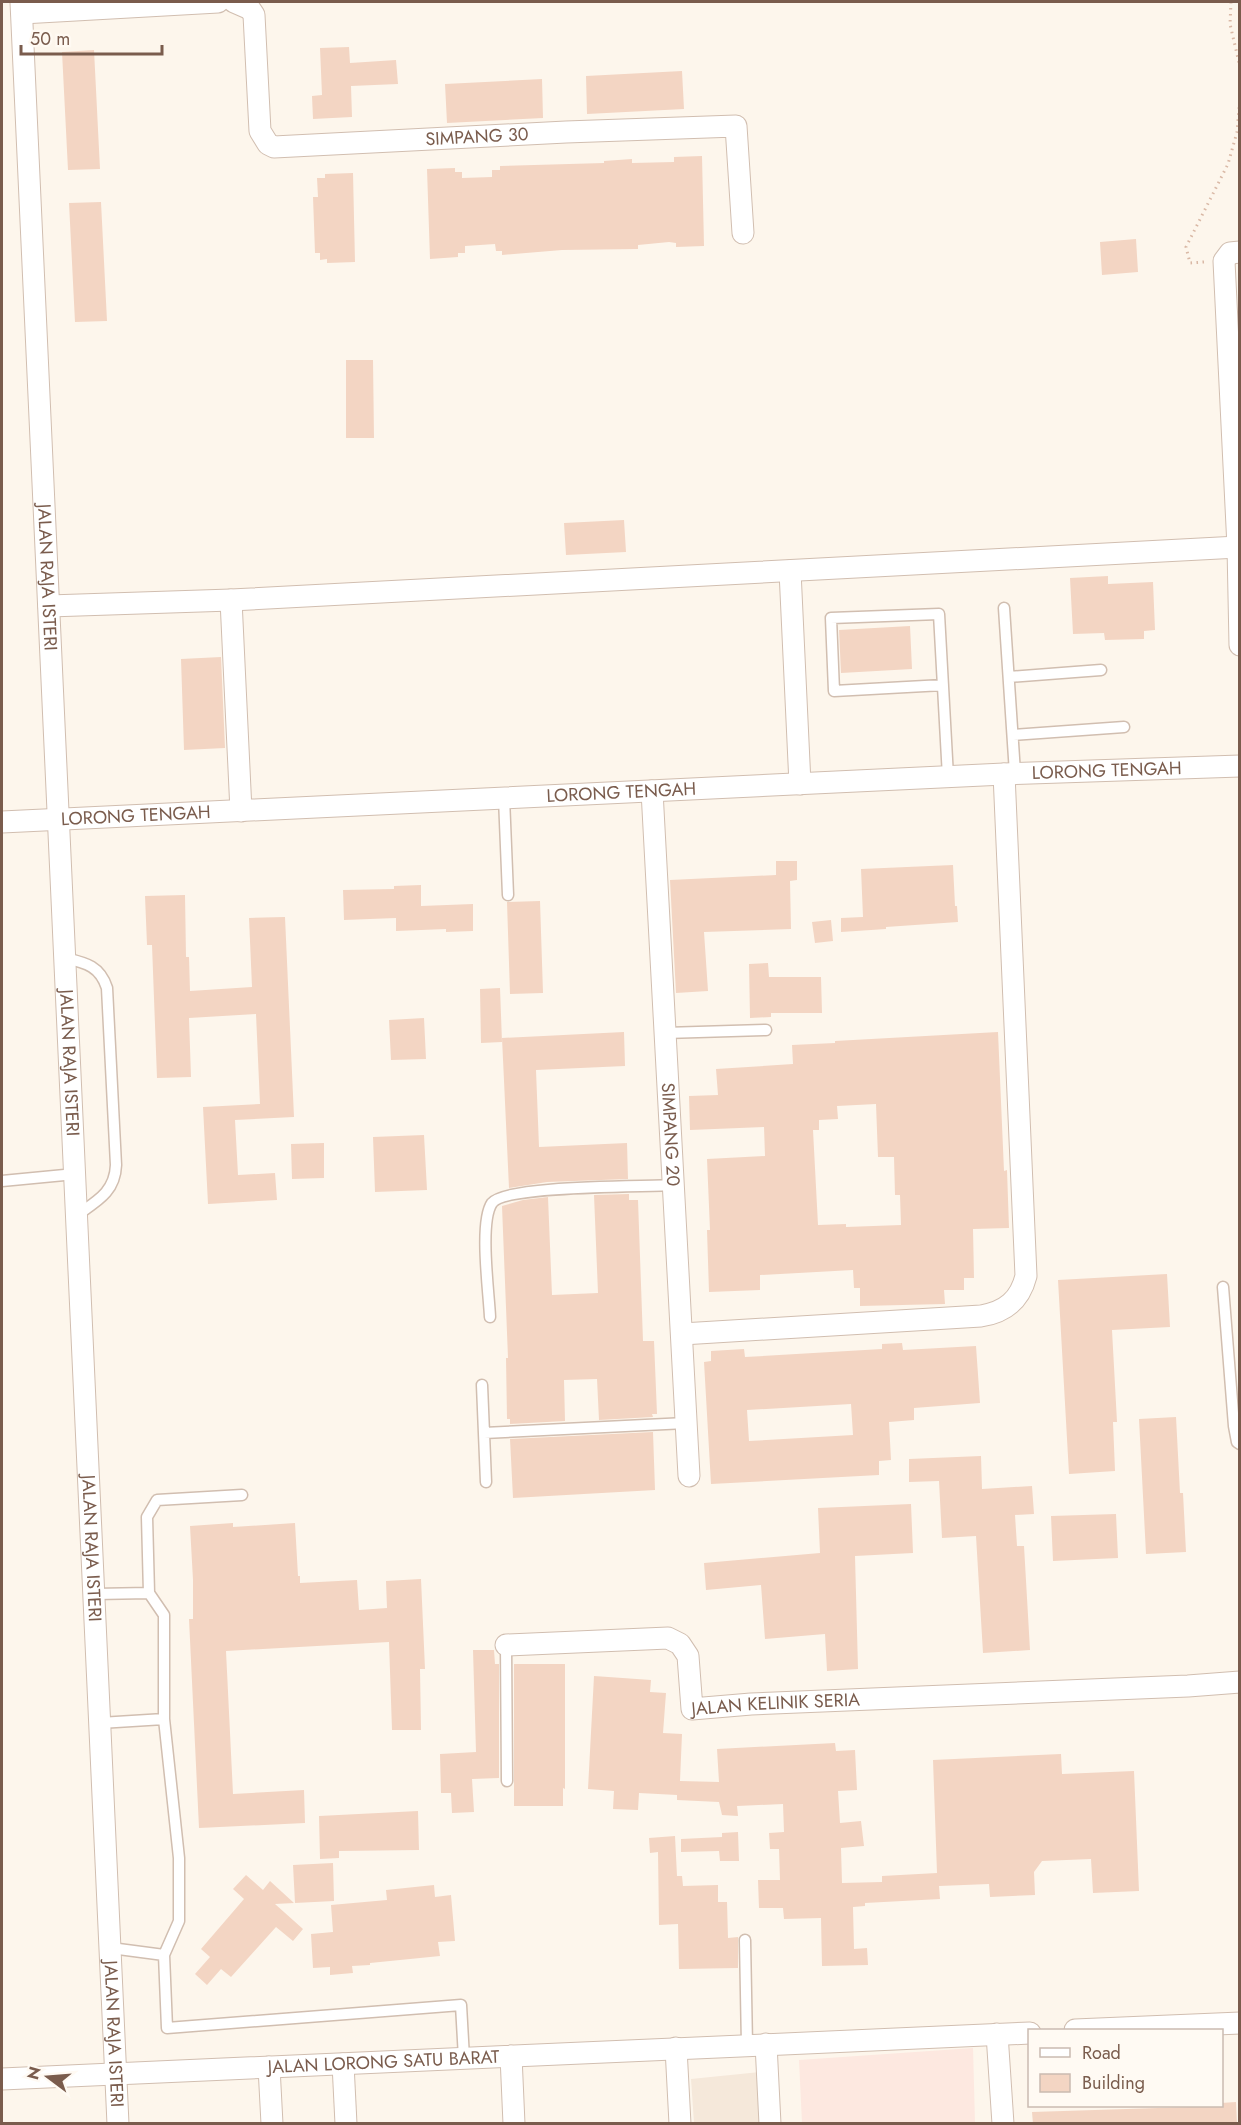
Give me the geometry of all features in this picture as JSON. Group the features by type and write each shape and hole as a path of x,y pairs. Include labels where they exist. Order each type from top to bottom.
{"street":[{"path":"21,7 218,2"},
{"name":"SIMPANG 30","path":"234,2 250,9 254,15 260,131 268,144 274,147 736,126 744,233"},
{"name":"JALAN RAJA ISTERI","path":"21,7 118,2124"},
{"path":"1232,257 1239,645"},
{"path":"49,606 231,600 1238,547"},
{"path":"790,571 800,784"},
{"path":"231,600 242,811"},
{"name":"LORONG TENGAH","path":"2,822 1009,774 1239,766"},
{"path":"682,1334 981,1316 994,1314 1016,1300 1023,1288 1026,1276 1009,774"},
{"name":"SIMPANG 20","path":"652,791 689,1476"},
{"name":"JALAN KELINIK SERIA","path":"506,1645 668,1638 680,1644 688,1656 692,1709 1239,1682"},
{"path":"1116,2029 1239,2023"},
{"name":"JALAN LORONG SATU BARAT","path":"2,2079 1028,2033"},
{"path":"997,2034 1003,2124"},
{"path":"757,2045 770,2124"},
{"path":"676,2049 680,2124"},
{"path":"511,2056 514,2124"},
{"path":"343,2064 346,2124"},
{"path":"268,2067 272,2124"}],"lane":[{"path":"1004,608 1013,735 1009,774"},
{"path":"943,685 834,691 831,618 939,614 943,685 948,777"},
{"path":"1009,677 1101,670"},
{"path":"1013,735 1124,727"},
{"path":"504,798 508,895"},
{"path":"65,958 91,964 98,970 107,988 115,1153 116,1176 112,1186 106,1195 77,1215"},
{"path":"665,1033 766,1030"},
{"path":"2,1181 75,1174"},
{"path":"490,1317 487,1217 492,1203 501,1196 526,1191 674,1185"},
{"path":"1222,1287 1234,1426 1239,1444"},
{"path":"1227,1332 1239,1331"},
{"path":"482,1385 486,1482"},
{"path":"484,1433 686,1423"},
{"path":"242,1495 157,1500 147,1517 149,1593 164,1615 164,1719 179,1858 179,1921 164,1955 167,2028 461,2005 464,2058"},
{"path":"95,1594 149,1593"},
{"name":"JALAN KELINIK SERIA","path":"506,1645 507,1781"},
{"path":"100,1723 164,1719"},
{"path":"745,1940 757,2045"},
{"path":"111,1948 164,1955"}],"path":[{"path":"1231,2 1230,24 1239,67"},
{"path":"1232,257 1190,263 1186,247 1228,164 1237,132 1239,97"}],"shaded area":[{"path":"973,2048 975,2123 802,2123 799,2060"},
{"path":"760,2072 763,2123 694,2123 691,2079"}],"building":[{"path":"349,47 350,63 396,60 398,84 351,86 352,117 313,119 312,96 322,95 320,48"},
{"path":"94,50 100,169 68,170 62,52"},
{"path":"682,71 684,109 587,114 586,76"},
{"path":"542,79 543,118 447,123 445,84"},
{"path":"702,156 704,246 676,247 676,243 669,242 638,245 638,249 562,250 502,255 502,251 496,251 495,244 465,246 465,253 458,253 458,257 430,259 427,169 455,168 455,172 462,172 462,178 492,177 492,170 500,170 500,166 604,163 604,161 632,159 632,163 674,162 674,157"},
{"path":"353,173 355,262 327,263 327,259 320,260 320,253 315,253 313,197 318,197 317,178 325,178 325,174"},
{"path":"101,202 107,321 75,322 69,203"},
{"path":"1136,239 1138,272 1102,275 1100,242"},
{"path":"346,360 373,360 374,438 346,438"},
{"path":"624,520 626,552 566,555 564,523"},
{"path":"1108,576 1108,584 1153,582 1155,630 1144,631 1144,639 1105,640 1104,633 1073,634 1070,578"},
{"path":"910,626 912,669 841,673 839,630"},
{"path":"221,657 225,748 184,750 181,659"},
{"path":"776,861 797,861 797,880 790,881 791,929 704,932 708,991 676,993 670,880 776,875"},
{"path":"953,865 958,922 841,932 841,918 863,917 861,869"},
{"path":"421,885 421,906 473,904 473,931 446,932 446,929 396,931 396,918 344,920 343,890 394,889 394,886"},
{"path":"185,895 186,957 189,957 190,991 252,987 249,918 285,917 294,1117 235,1120 238,1175 275,1173 277,1200 208,1204 203,1107 260,1104 256,1014 189,1018 191,1077 157,1078 152,945 147,945 145,896"},
{"path":"540,901 543,993 510,994 507,902"},
{"path":"831,920 833,941 815,943 812,922"},
{"path":"768,963 769,977 821,977 822,1013 771,1013 771,1017 750,1018 749,964"},
{"path":"500,988 502,1042 481,1043 480,989"},
{"path":"424,1018 426,1059 391,1060 389,1020"},
{"path":"624,1032 625,1066 536,1070 539,1147 627,1143 628,1179 547,1182 509,1188 502,1038"},
{"path":"998,1032 1009,1228 973,1229 974,1278 964,1278 964,1290 944,1290 945,1304 860,1306 860,1288 854,1288 853,1270 760,1275 760,1290 709,1292 707,1230 710,1230 707,1159 765,1156 764,1127 690,1130 689,1096 718,1095 716,1069 793,1064 792,1045 835,1043 835,1041","holes":["876,1104 878,1157 894,1157 895,1195 900,1195 901,1225 846,1227 846,1224 818,1225 813,1130 819,1130 819,1120 838,1119 837,1106"]},
{"path":"424,1135 427,1190 375,1192 373,1137"},
{"path":"324,1143 324,1178 292,1179 291,1144"},
{"path":"629,1194 629,1200 638,1200 643,1341 654,1341 657,1414 652,1414 653,1417 599,1420 597,1379 564,1380 565,1421 510,1424 510,1419 507,1419 506,1358 508,1358 502,1206 523,1200 548,1197 552,1295 598,1293 594,1195"},
{"path":"1167,1274 1170,1327 1112,1330 1117,1422 1113,1422 1115,1471 1069,1474 1058,1280"},
{"path":"902,1343 903,1350 976,1346 980,1403 914,1408 914,1420 889,1422 891,1460 879,1461 879,1475 711,1484 704,1362 711,1361 711,1351 744,1349 745,1357 882,1349 882,1344","holes":["851,1404 853,1435 749,1441 747,1410"]},
{"path":"1176,1417 1186,1552 1146,1554 1139,1419"},
{"path":"653,1432 655,1490 513,1498 510,1439"},
{"path":"981,1456 982,1489 1032,1486 1034,1514 1015,1515 1017,1546 1024,1546 1030,1650 983,1653 976,1536 942,1538 939,1481 909,1482 909,1459"},
{"path":"911,1504 913,1553 855,1556 858,1669 827,1671 825,1634 765,1639 761,1585 706,1590 704,1563 820,1553 818,1508"},
{"path":"1116,1514 1118,1558 1053,1561 1051,1516"},
{"path":"233,1523 233,1527 295,1523 300,1583 357,1580 359,1610 387,1608 386,1581 421,1579 425,1669 420,1669 421,1730 392,1730 389,1642 226,1651 233,1794 304,1790 305,1823 199,1828 189,1619 193,1619 190,1526"},
{"path":"473,1650 494,1650 495,1664 499,1664 499,1778 472,1779 474,1812 452,1813 451,1793 441,1793 440,1754 476,1752"},
{"path":"514,1664 565,1664 563,1806 514,1806"},
{"path":"594,1676 651,1680 650,1692 666,1693 663,1733 682,1734 680,1781 719,1782 717,1749 835,1743 836,1751 855,1750 857,1790 838,1791 840,1823 861,1821 864,1846 841,1848 842,1883 882,1882 882,1876 937,1873 933,1760 1061,1754 1062,1774 1134,1771 1139,1891 1093,1893 1091,1859 1042,1861 1034,1872 1035,1895 990,1897 989,1884 939,1886 940,1899 865,1903 865,1906 853,1907 854,1949 867,1948 868,1965 822,1966 821,1918 784,1919 783,1908 759,1908 758,1880 780,1880 779,1849 770,1849 769,1833 784,1832 783,1804 737,1806 738,1816 722,1815 719,1802 677,1800 677,1795 639,1793 638,1810 613,1809 614,1791 588,1789"},
{"path":"418,1811 419,1850 339,1851 339,1858 320,1859 319,1816"},
{"path":"738,1832 739,1861 720,1861 719,1851 681,1852 681,1839 722,1837 722,1833"},
{"path":"675,1836 677,1876 682,1876 683,1886 718,1885 718,1902 727,1902 728,1938 738,1937 738,1968 679,1969 678,1924 659,1925 658,1852 650,1853 649,1838"},
{"path":"333,1863 334,1901 295,1903 293,1865"},
{"path":"246,1875 263,1890 270,1881 294,1903 275,1904 303,1929 293,1941 276,1927 231,1977 221,1969 207,1985 195,1974 210,1957 201,1949 244,1899 233,1889"},
{"path":"434,1885 435,1897 451,1895 455,1941 438,1942 440,1956 352,1966 353,1973 330,1975 330,1967 313,1968 311,1934 333,1932 331,1905 387,1900 386,1890"},
{"path":"1236,2102 1237,2124 1033,2124 1032,2112 1223,2107 1223,2103"}]}
